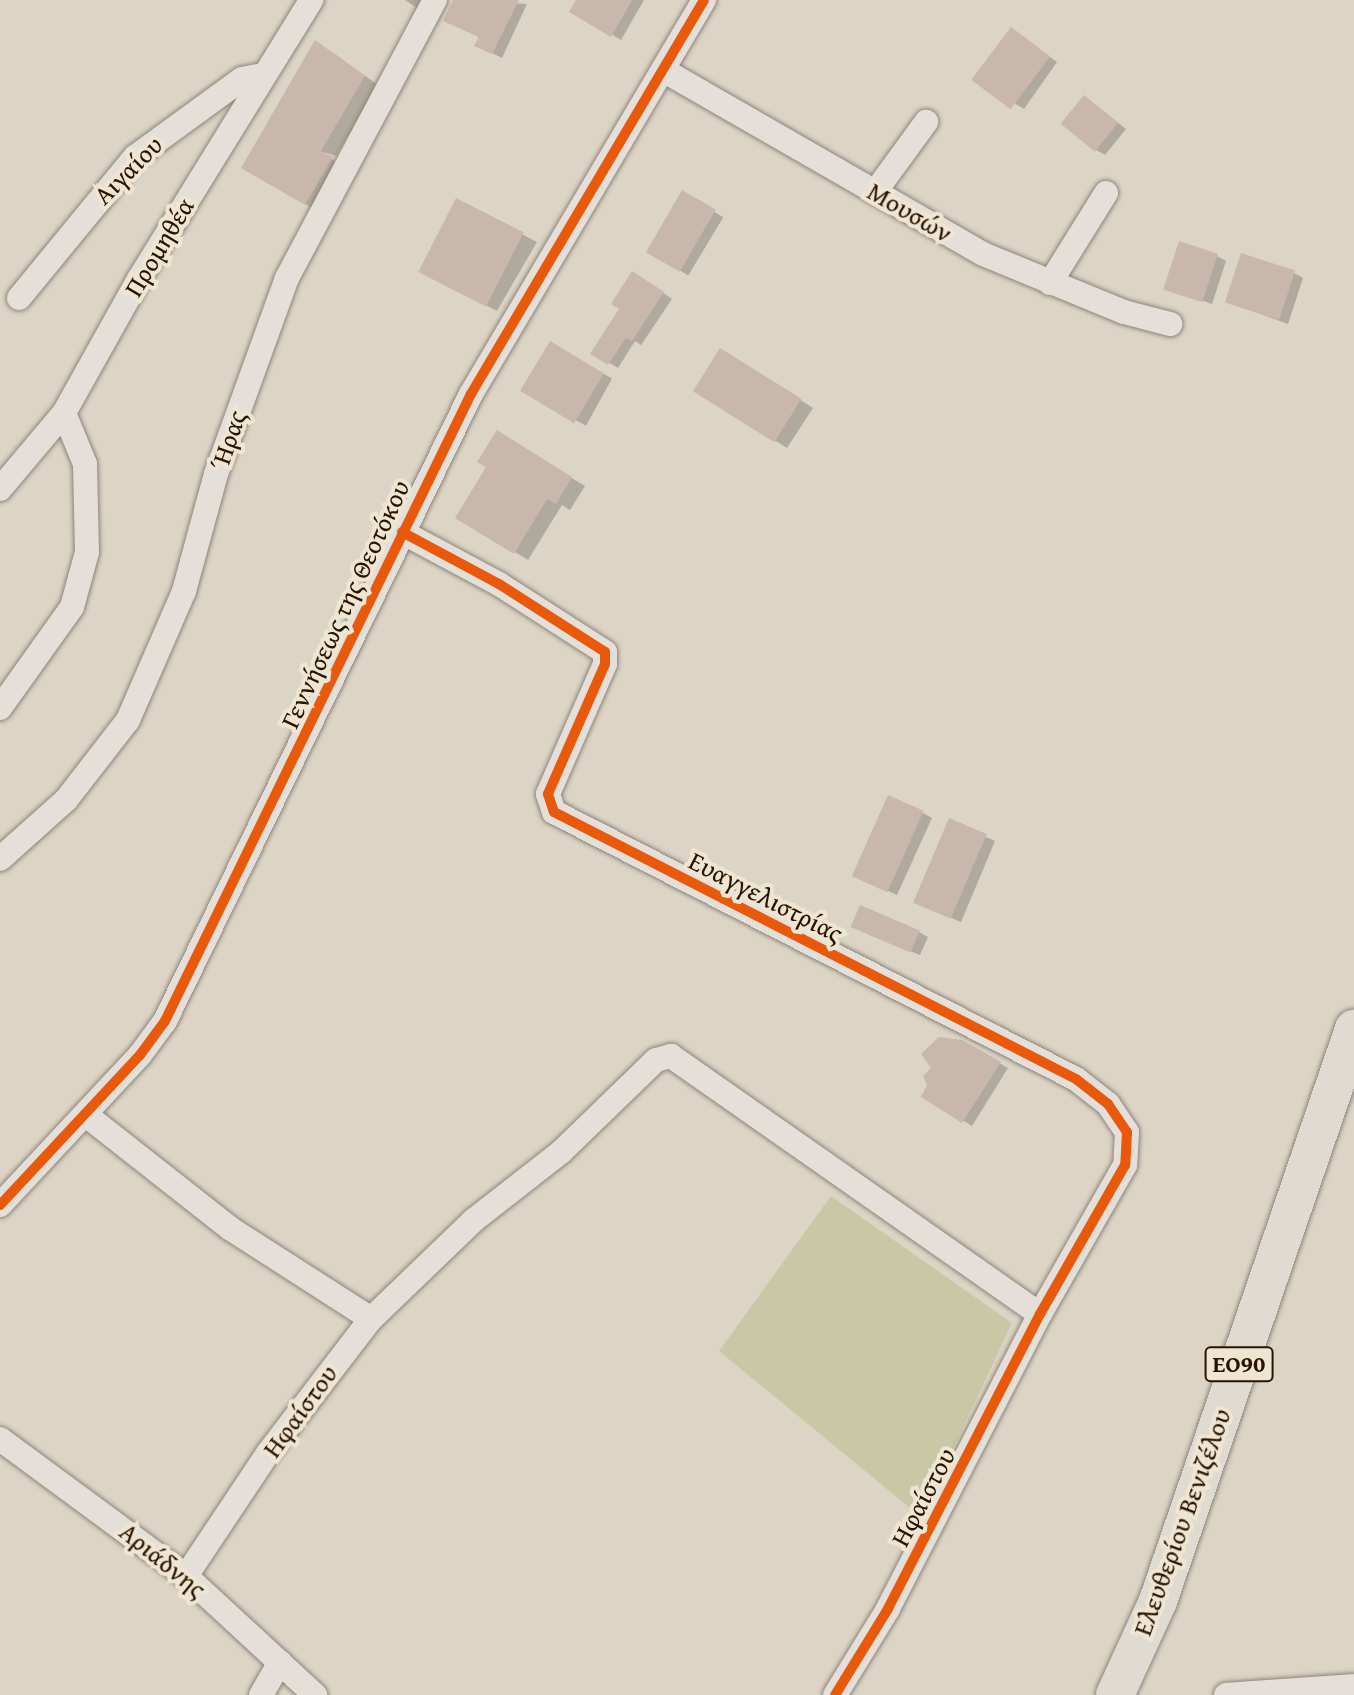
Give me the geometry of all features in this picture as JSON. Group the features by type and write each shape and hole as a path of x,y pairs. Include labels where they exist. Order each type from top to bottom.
{"main road":[{"name":"Ελευθερίου Βενιζέλου","path":"1115,1695 1158,1601 1354,1029"}],"street":[{"name":"Προμηθέα","path":"0,489 64,413 263,75 311,0"},
{"name":"Ήρας","path":"0,859 66,800 128,720 184,591 216,474 287,278 435,0"},
{"name":"Γεννήσεως της Θεοτόκου","path":"0,1205 86,1115 165,1021 471,394 704,0"},
{"name":"Μουσών","path":"663,70 983,254 1050,283 1170,324"},
{"name":"Αιγαίου","path":"19,298 135,157 242,79 263,75"},
{"path":"875,192 926,122"},
{"path":"1050,283 1106,193"},
{"path":"0,708 72,607 87,552 85,464 64,413"},
{"name":"Ευαγγελιστρίας","path":"402,532 499,584 605,652 605,664 548,794 554,812 1076,1079 1120,1118 1127,1132 1125,1165 1040,1314"},
{"name":"Ηφαίστου","path":"186,1576 268,1453 371,1319 474,1220 561,1152 656,1060 671,1056 1040,1314 896,1596 835,1695"},
{"path":"86,1115 231,1229 371,1319"},
{"name":"Αριάδνης","path":"0,1439 186,1576 315,1695"},
{"path":"261,1695 280,1662"},
{"path":"1226,1695 1354,1686"}],"green space":[{"path":"831,1196 1012,1323 921,1517 719,1351"}],"building":[{"path":"453,0 519,0 492,54 474,46 479,37 443,21"},
{"path":"576,0 632,0 611,37 569,12"},
{"path":"1011,27 1050,56 1010,109 971,80"},
{"path":"315,40 365,76 321,151 333,157 305,205 241,168"},
{"path":"1084,95 1118,123 1095,151 1061,124"},
{"path":"682,190 716,210 680,272 646,252"},
{"path":"456,198 524,233 486,306 418,272"},
{"path":"1179,241 1218,254 1202,302 1163,290"},
{"path":"1241,253 1295,271 1279,320 1225,302"},
{"path":"632,271 664,292 632,341 626,338 608,365 590,354 619,309 611,304"},
{"path":"550,341 604,373 574,423 520,391"},
{"path":"720,348 801,399 774,442 693,391"},
{"path":"497,430 572,477 556,504 547,499 514,554 455,518 486,467 477,462"},
{"path":"888,795 924,811 887,892 852,876"},
{"path":"949,818 987,834 951,919 913,903"},
{"path":"860,905 920,930 910,952 851,927"},
{"path":"939,1037 962,1040 1001,1062 962,1123 921,1097 927,1085 923,1076 931,1068 921,1054"}],"cycle path":[{"path":"0,1205 140,1055 165,1021 471,394 704,0"},
{"path":"402,532 499,584 605,652 605,664 548,794 554,812 1076,1079 1108,1104 1127,1132 1125,1165 1040,1314 888,1609 835,1695"}]}
